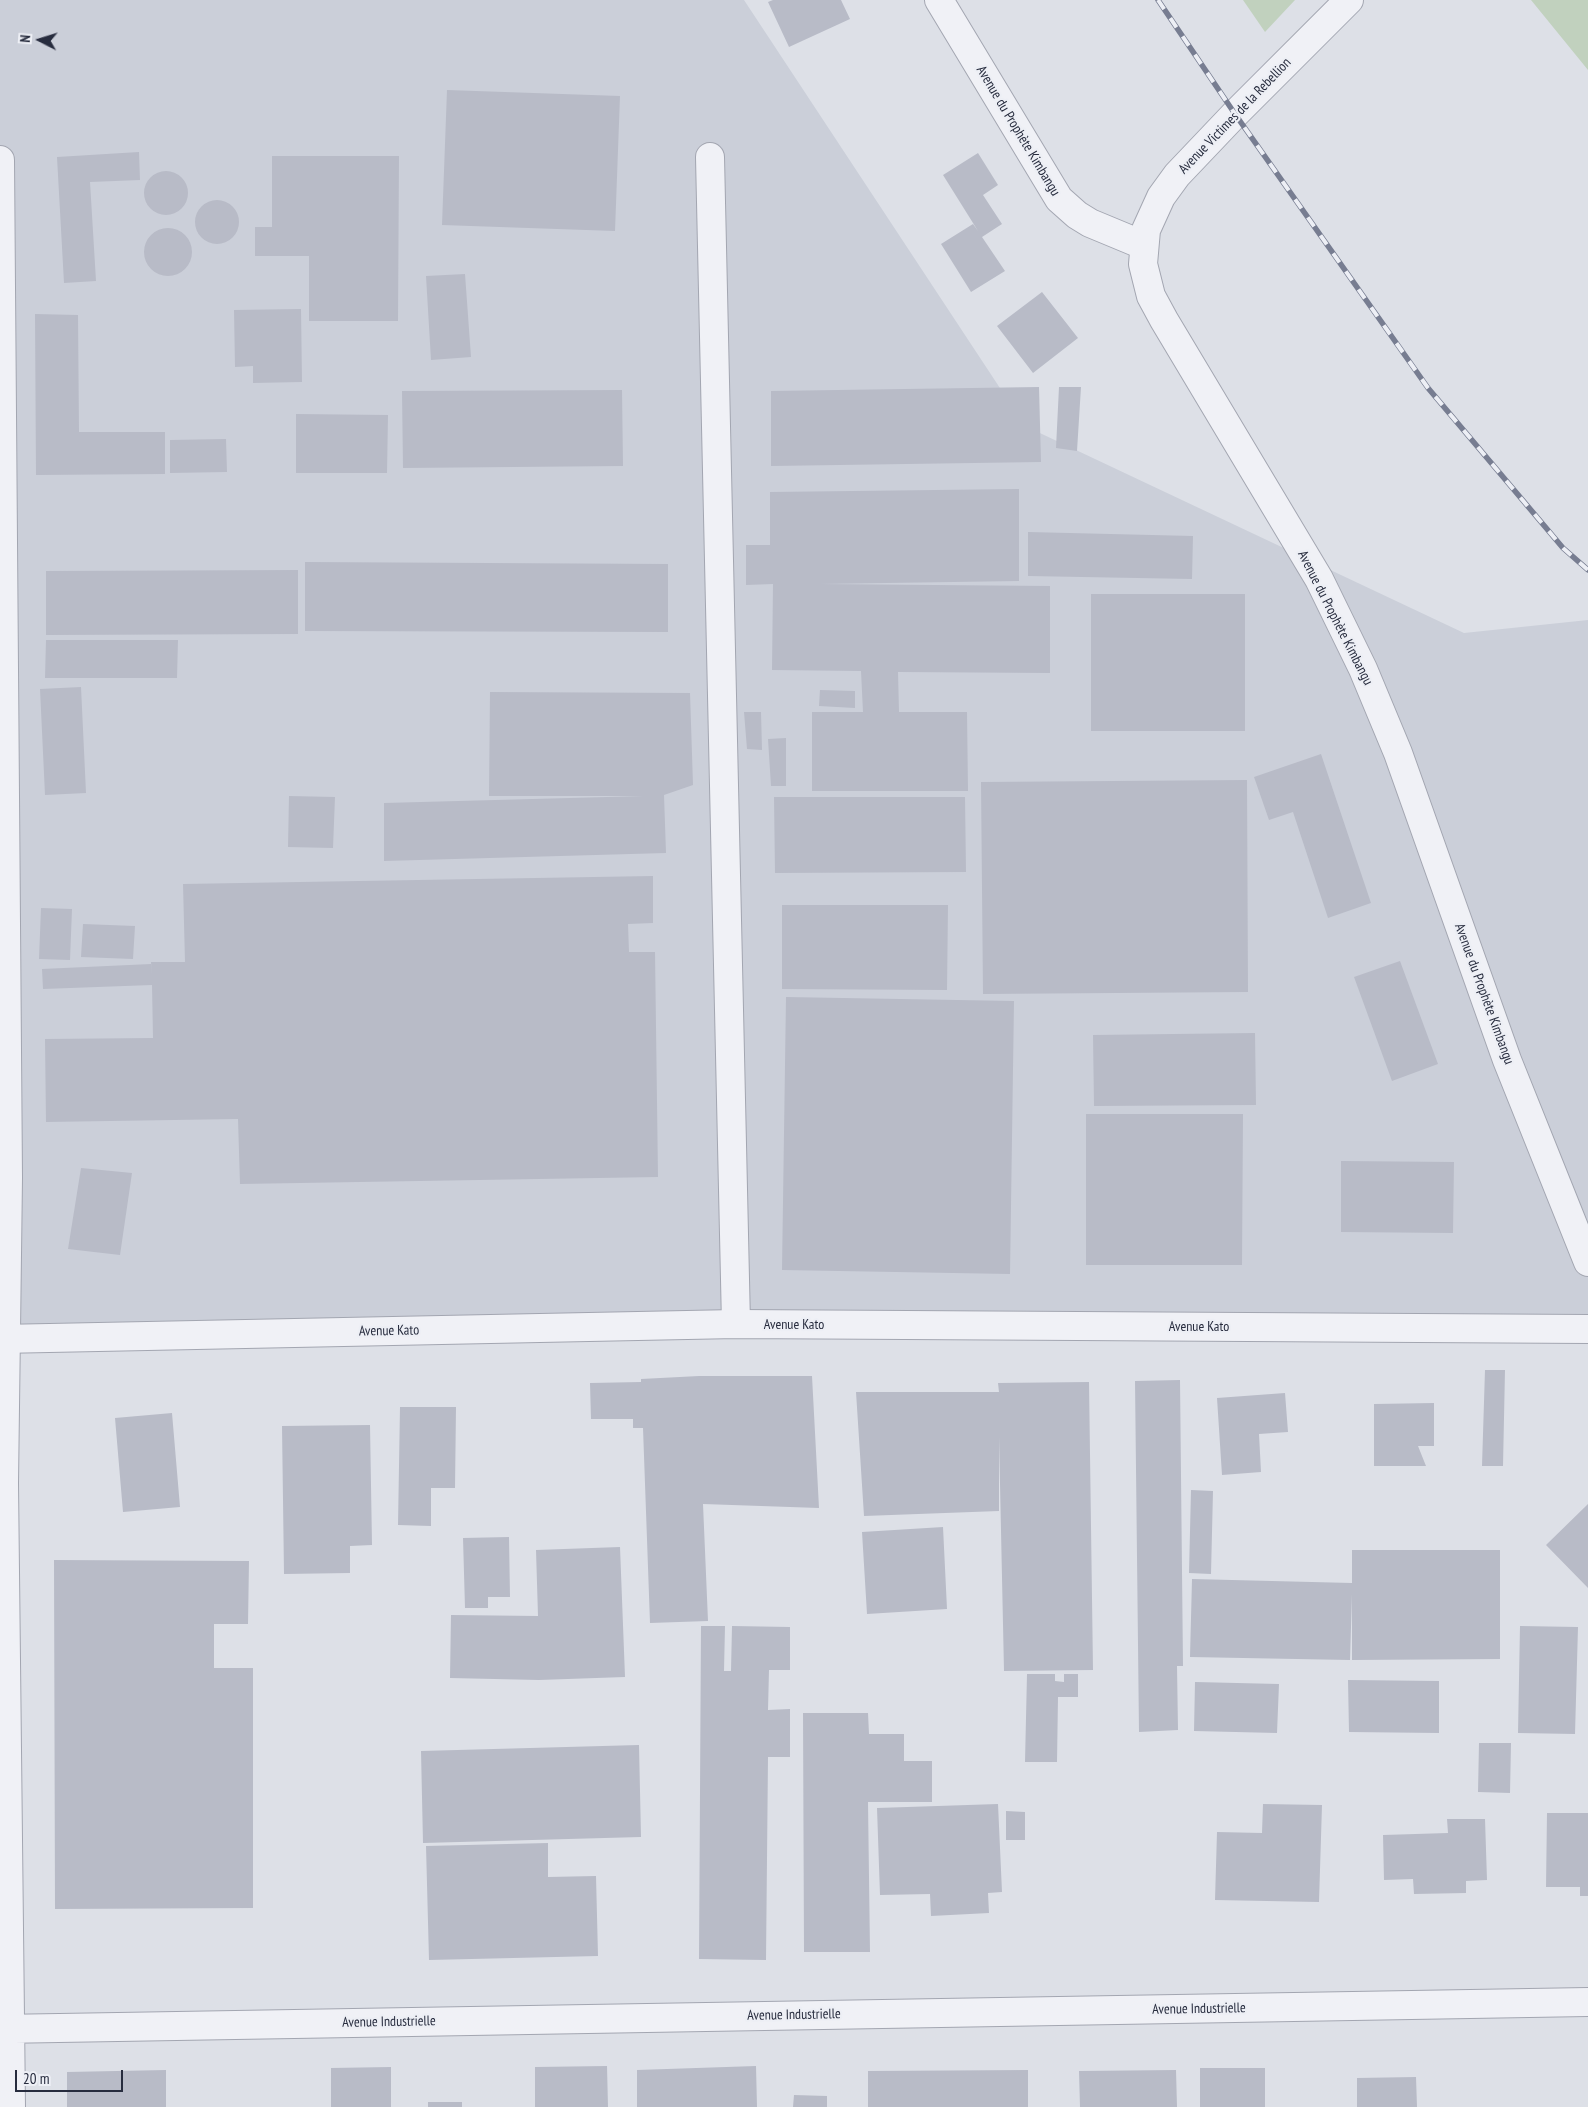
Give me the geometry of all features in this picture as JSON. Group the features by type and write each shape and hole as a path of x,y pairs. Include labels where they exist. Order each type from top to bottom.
{"street":[{"name":"Avenue du Prophète Kimbangu","path":"939,0 1059,199 1076,215 1090,223 1143,245 1143,264 1146,280 1164,320 1318,579 1363,668 1398,753 1507,1060 1588,1262"},
{"name":"Avenue Victimes de la Rebellion","path":"1143,245 1151,217 1161,197 1177,176 1235,114 1348,0"},
{"path":"710,157 736,1324"},
{"path":"0,160 8,1168 3,1339 4,2029 11,2107"},
{"name":"Avenue Kato","path":"3,1339 736,1324 1588,1329"},
{"name":"Avenue Industrielle","path":"4,2029 1588,2002"}],"shaded area":[{"path":"0,0 744,0 1025,426 1464,633 1588,620 1588,1326 0,1326"}],"green space":[{"path":"1243,0 1295,0 1265,32"},
{"path":"1531,0 1588,0 1588,70"}],"building":[{"path":"773,0 841,0 850,19 789,47 768,2"},
{"path":"447,90 620,96 615,231 442,225"},
{"path":"139,152 140,180 90,182 96,281 64,283 57,157"},
{"path":"978,153 998,185 983,195 1002,224 982,237 1005,271 971,292 941,244 973,224 978,231 943,175"},
{"path":"272,156 399,156 398,321 309,321 309,256 255,256 255,227 272,227"},
{"path":"162,171 170,171 182,177 188,193 182,209 170,215 162,215 150,209 144,197 144,189 150,177"},
{"path":"221,200 233,206 238,213 238,231 233,238 226,243 213,244 205,241 198,234 195,218 198,210 205,203"},
{"path":"163,228 173,228 185,235 192,247 192,257 185,269 173,276 163,276 155,272 148,265 144,257 144,247 148,239 155,232"},
{"path":"465,274 471,357 431,360 426,276"},
{"path":"1042,292 1078,338 1033,373 997,326"},
{"path":"301,309 302,382 253,383 253,366 235,367 234,310"},
{"path":"35,314 78,315 79,432 165,432 165,474 36,475"},
{"path":"1039,387 1041,462 771,466 771,391"},
{"path":"1059,387 1081,387 1077,451 1056,448"},
{"path":"622,390 623,466 403,468 402,391"},
{"path":"296,414 388,415 387,473 296,473"},
{"path":"226,439 227,472 170,473 170,440"},
{"path":"1019,489 1019,581 820,584 1050,586 1050,673 898,672 899,712 967,712 968,791 812,791 812,712 863,712 861,671 772,670 773,584 746,585 746,545 770,545 770,492"},
{"path":"1028,532 1193,536 1192,579 1028,576"},
{"path":"305,562 668,564 668,632 305,631"},
{"path":"298,570 298,634 46,635 46,571"},
{"path":"1091,594 1245,594 1245,731 1091,731"},
{"path":"46,640 178,640 177,678 45,678"},
{"path":"81,687 86,793 45,795 40,689"},
{"path":"820,690 855,691 855,708 819,706"},
{"path":"490,692 690,693 693,785 664,795 666,853 384,861 384,803 644,796 489,796"},
{"path":"744,712 761,712 762,750 747,749"},
{"path":"786,738 786,786 771,786 768,739"},
{"path":"1321,754 1371,903 1328,918 1293,812 1269,820 1254,777"},
{"path":"1247,780 1248,992 983,994 981,782"},
{"path":"289,796 335,797 333,848 288,847"},
{"path":"774,797 965,797 966,872 775,873"},
{"path":"653,876 653,923 628,924 629,952 655,952 658,1177 240,1184 238,1119 46,1122 45,1039 153,1038 152,985 43,989 42,969 151,964 152,976 151,962 185,962 183,884"},
{"path":"782,905 948,905 947,990 782,989"},
{"path":"41,908 72,909 70,960 39,959"},
{"path":"83,924 135,926 133,959 81,957"},
{"path":"1400,961 1438,1064 1392,1081 1354,977"},
{"path":"786,997 1014,1001 1010,1274 782,1270"},
{"path":"1255,1033 1256,1105 1094,1106 1093,1035"},
{"path":"1086,1114 1243,1114 1242,1265 1086,1265"},
{"path":"1341,1161 1454,1162 1453,1233 1341,1232"},
{"path":"81,1168 132,1173 120,1255 68,1249"},
{"path":"1485,1370 1505,1370 1503,1466 1482,1466"},
{"path":"699,1376 812,1376 819,1508 703,1504 708,1621 650,1623 643,1428 633,1428 633,1419 591,1419 590,1383 641,1382 641,1379"},
{"path":"1180,1380 1183,1666 1177,1666 1178,1730 1139,1732 1135,1381"},
{"path":"1089,1382 1093,1670 1004,1671 999,1437 999,1511 864,1516 856,1392 999,1392 998,1383"},
{"path":"1285,1393 1288,1432 1259,1434 1261,1472 1222,1475 1217,1398"},
{"path":"1434,1403 1434,1446 1418,1446 1426,1466 1374,1466 1374,1404"},
{"path":"400,1407 456,1407 455,1488 431,1488 431,1526 398,1525"},
{"path":"172,1413 180,1507 123,1512 115,1418"},
{"path":"370,1425 372,1545 350,1546 350,1573 284,1574 282,1426"},
{"path":"1191,1490 1213,1491 1211,1574 1189,1573"},
{"path":"1588,1504 1588,1588 1546,1545"},
{"path":"943,1527 947,1609 867,1614 862,1532"},
{"path":"509,1537 510,1597 488,1597 488,1608 465,1608 463,1538"},
{"path":"620,1547 625,1677 539,1680 450,1678 451,1615 538,1616 536,1550"},
{"path":"1352,1550 1500,1550 1500,1659 1352,1660 1352,1594 1350,1660 1190,1657 1192,1579 1352,1583"},
{"path":"54,1560 249,1561 248,1624 214,1624 214,1668 253,1668 253,1908 55,1909"},
{"path":"701,1626 725,1626 724,1671 731,1671 732,1626 790,1627 790,1670 769,1670 768,1710 790,1709 790,1757 768,1757 766,1960 699,1959"},
{"path":"1520,1626 1578,1627 1575,1734 1518,1733"},
{"path":"1027,1674 1055,1674 1055,1681 1064,1682 1064,1674 1078,1674 1078,1697 1058,1697 1057,1762 1025,1762"},
{"path":"1348,1680 1439,1681 1439,1733 1349,1732"},
{"path":"1195,1682 1279,1684 1277,1733 1194,1731"},
{"path":"803,1713 868,1713 869,1734 904,1734 904,1761 932,1761 932,1802 868,1802 870,1952 804,1952"},
{"path":"1479,1743 1511,1743 1510,1793 1478,1792"},
{"path":"639,1745 641,1837 423,1843 421,1751"},
{"path":"998,1804 1002,1892 988,1893 989,1913 931,1916 930,1894 880,1895 877,1808"},
{"path":"1263,1804 1322,1805 1319,1902 1215,1900 1217,1832 1262,1833"},
{"path":"1006,1811 1025,1812 1025,1840 1006,1840"},
{"path":"1547,1813 1588,1813 1588,1896 1580,1896 1580,1887 1546,1887"},
{"path":"1447,1819 1485,1819 1487,1880 1466,1881 1466,1893 1414,1894 1413,1879 1384,1880 1383,1835 1448,1833"},
{"path":"548,1843 548,1877 596,1876 598,1956 429,1960 426,1846"},
{"path":"607,2066 608,2107 535,2107 535,2067"},
{"path":"756,2066 757,2107 637,2107 637,2070"},
{"path":"391,2067 391,2107 331,2107 331,2068"},
{"path":"1200,2068 1265,2068 1265,2107 1200,2107"},
{"path":"166,2070 166,2107 67,2107 67,2072"},
{"path":"1028,2070 1028,2107 868,2107 868,2071"},
{"path":"1176,2070 1177,2107 1080,2107 1079,2071"},
{"path":"1416,2077 1417,2107 1357,2107 1357,2078"},
{"path":"794,2095 827,2096 827,2107 793,2107"},
{"path":"428,2102 462,2102 462,2107 428,2107"}],"railway":[{"path":"1158,0 1235,114 1428,388 1563,548 1588,570"}]}
